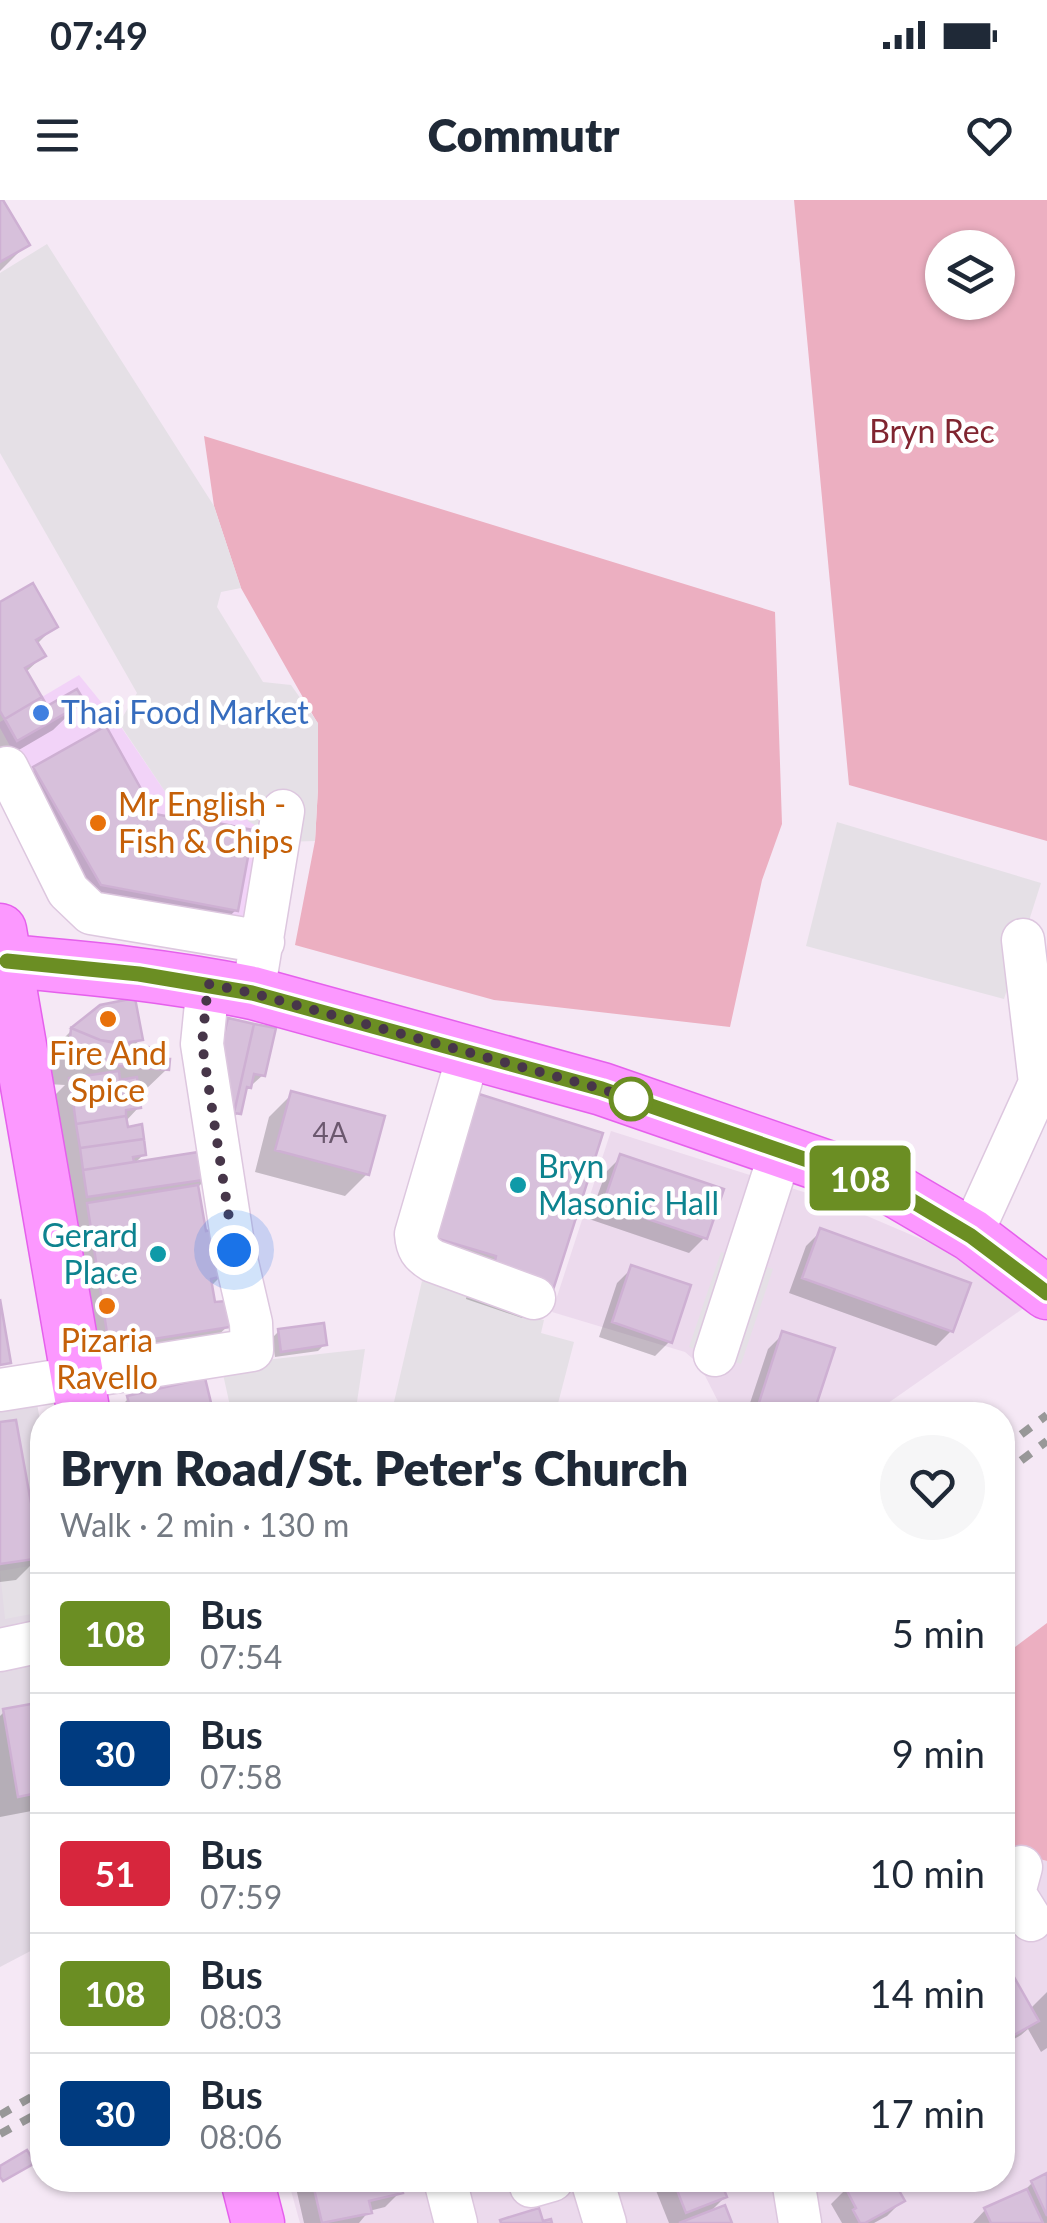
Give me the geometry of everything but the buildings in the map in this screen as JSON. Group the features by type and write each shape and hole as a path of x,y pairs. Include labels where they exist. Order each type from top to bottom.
{"main road":[{"path":"81,1396 12,1072 4,946 114,970 230,988 602,1089 894,1190 971,1236 1047,1293"},
{"path":"250,2192 258,2223"}],"street":[{"path":"0,771 7,768 68,892 91,913 263,942"},
{"path":"0,1390 81,1396 253,1356 251,1323 234,1250 202,1044 230,988 263,942 284,812"},
{"path":"971,1236 1040,1083 1023,940"},
{"path":"469,1053 416,1234 417,1244 433,1262 534,1298"},
{"path":"715,1355 781,1150"},
{"path":"447,2192 456,2223"},
{"path":"596,2192 605,2223"},
{"path":"796,2192 800,2223"}],"shaded area":[{"path":"47,244 214,506 241,588 221,592 217,607 263,682 291,685 318,723 315,841 284,842 248,821 249,809 168,796 119,723 137,693 0,453 0,273"},
{"path":"79,675 119,724 168,796 250,809 261,828 249,924 92,895 0,728 0,722"},
{"path":"837,822 1041,883 1004,999 806,946"},
{"path":"611,1131 832,1201 963,1257 1031,1303 890,1402 718,1402 699,1364 685,1352 552,1312"},
{"path":"721,1252 773,1269 741,1364 689,1347"},
{"path":"422,1281 544,1320 541,1333 574,1342 558,1402 394,1402"},
{"path":"365,1349 357,1402 229,1402 221,1365"},
{"path":"35,1391 37,1402 30,1402 30,1951 0,1967 0,1397"},
{"path":"30,1566 30,1614 5,1619 0,1571"},
{"path":"1015,1852 1047,1861 1047,2223 300,2223 291,2192 1015,2192"}],"green space":[{"name":"Bryn Rec","path":"794,200 1047,200 1047,841 849,785"},
{"path":"204,436 775,612 782,824 762,880 730,1027 494,1000 295,945 315,841 318,724 241,588 214,506"},
{"path":"1047,1623 1047,1861 1015,1852 1015,1647"}],"railway":[{"path":"1015,1439 1047,1415"},
{"path":"1015,1465 1047,1441"},
{"path":"0,2115 30,2098"},
{"path":"0,2134 30,2118"}],"bus line":[{"name":"108","path":"7,961 103,969 252,993 602,1089 894,1190 971,1236 1047,1293"}],"place":[{"name":"Thai Food Market","path":"41,713"},
{"name":"Mr English - Fish & Chips","path":"98,823"},
{"name":"Fire And Spice","path":"108,1019"},
{"name":"Bryn Masonic Hall","path":"518,1185"},
{"name":"Gerard Place","path":"158,1254"},
{"name":"Pizaria Ravello","path":"107,1306"}],"route":[{"path":"234,1250 202,1044 208,984 631,1099"}]}
